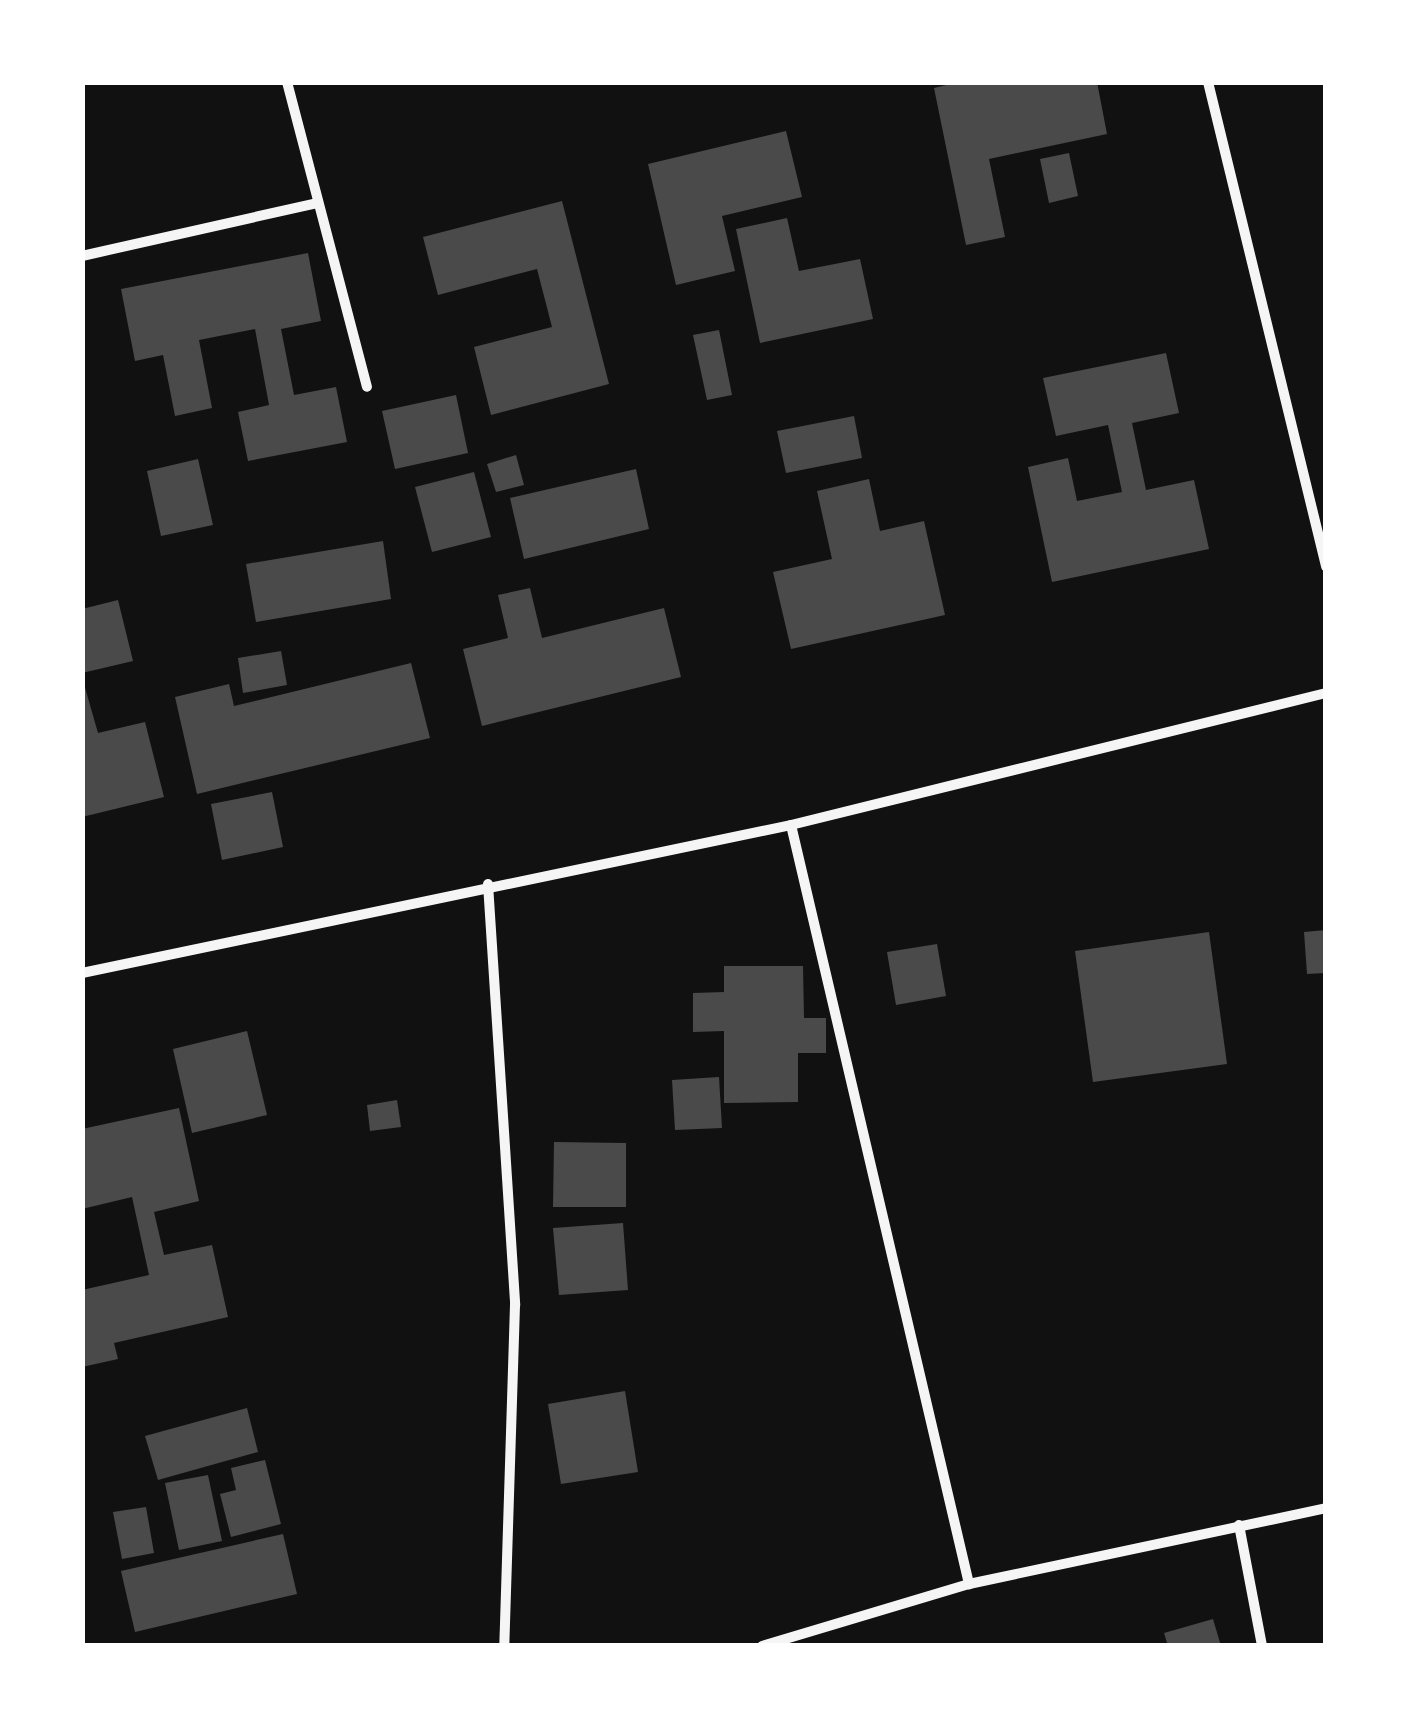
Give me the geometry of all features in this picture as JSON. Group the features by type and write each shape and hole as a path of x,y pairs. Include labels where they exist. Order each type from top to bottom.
{"street":[{"path":"286,82 367,387"},
{"path":"1208,82 1326,568"},
{"path":"82,256 318,203"},
{"path":"82,973 488,884 791,824 1326,693"},
{"path":"791,824 969,1584"},
{"path":"488,884 515,1305 504,1646"},
{"path":"762,1646 969,1584 1326,1508"},
{"path":"1239,1525 1262,1646"}],"building":[{"path":"959,82 1097,82 1107,134 989,159 1005,237 966,245 934,88"},
{"path":"786,131 802,197 722,216 735,271 676,285 648,164"},
{"path":"1069,153 1078,196 1049,203 1040,159"},
{"path":"562,201 609,384 491,415 474,347 552,327 537,269 438,295 423,237"},
{"path":"787,218 799,271 860,259 873,319 760,343 736,229"},
{"path":"308,253 321,321 281,329 294,395 336,387 347,442 248,461 238,412 269,405 255,329 199,340 212,408 175,416 163,355 135,361 121,289"},
{"path":"719,330 732,395 707,400 693,335"},
{"path":"1166,353 1179,413 1132,423 1146,490 1194,480 1209,549 1052,582 1028,467 1068,458 1077,501 1122,492 1108,425 1056,436 1043,378"},
{"path":"456,395 468,453 395,469 382,411"},
{"path":"854,416 862,458 786,473 777,431"},
{"path":"516,455 524,485 496,492 487,464"},
{"path":"198,459 213,525 161,536 147,471"},
{"path":"636,469 649,529 524,559 510,498"},
{"path":"474,472 491,537 432,552 415,487"},
{"path":"869,479 880,531 924,521 945,615 791,649 773,572 832,559 817,491"},
{"path":"383,541 391,599 256,622 246,564"},
{"path":"530,588 542,638 664,608 681,677 482,726 463,649 508,638 498,595"},
{"path":"118,600 133,661 82,673 82,609"},
{"path":"281,651 287,685 243,693 238,658"},
{"path":"411,663 430,738 197,794 175,697 229,684 234,706"},
{"path":"82,677 98,733 145,722 164,797 82,817"},
{"path":"272,792 283,847 222,860 211,804"},
{"path":"1326,930 1326,973 1307,974 1304,932"},
{"path":"1209,932 1227,1064 1093,1082 1075,951"},
{"path":"937,944 946,996 896,1005 887,952"},
{"path":"724,966 803,966 804,1018 826,1018 826,1053 798,1053 798,1102 724,1103 724,1031 693,1032 693,993 724,992"},
{"path":"247,1031 267,1115 192,1133 173,1049"},
{"path":"719,1077 722,1128 675,1130 672,1080"},
{"path":"397,1100 401,1127 370,1131 367,1105"},
{"path":"179,1108 199,1201 154,1212 164,1255 212,1245 228,1317 114,1343 118,1359 82,1367 82,1290 149,1275 132,1197 82,1209 82,1129"},
{"path":"554,1142 626,1143 626,1207 553,1207"},
{"path":"623,1223 628,1290 559,1295 553,1228"},
{"path":"625,1391 638,1472 561,1484 548,1404"},
{"path":"247,1408 258,1452 158,1480 145,1436"},
{"path":"265,1460 281,1524 231,1537 220,1494 236,1490 231,1468"},
{"path":"208,1475 222,1541 179,1550 165,1483"},
{"path":"146,1507 154,1553 122,1559 113,1512"},
{"path":"283,1534 297,1594 135,1632 121,1571"},
{"path":"1213,1619 1221,1646 1168,1646 1164,1633"}]}
